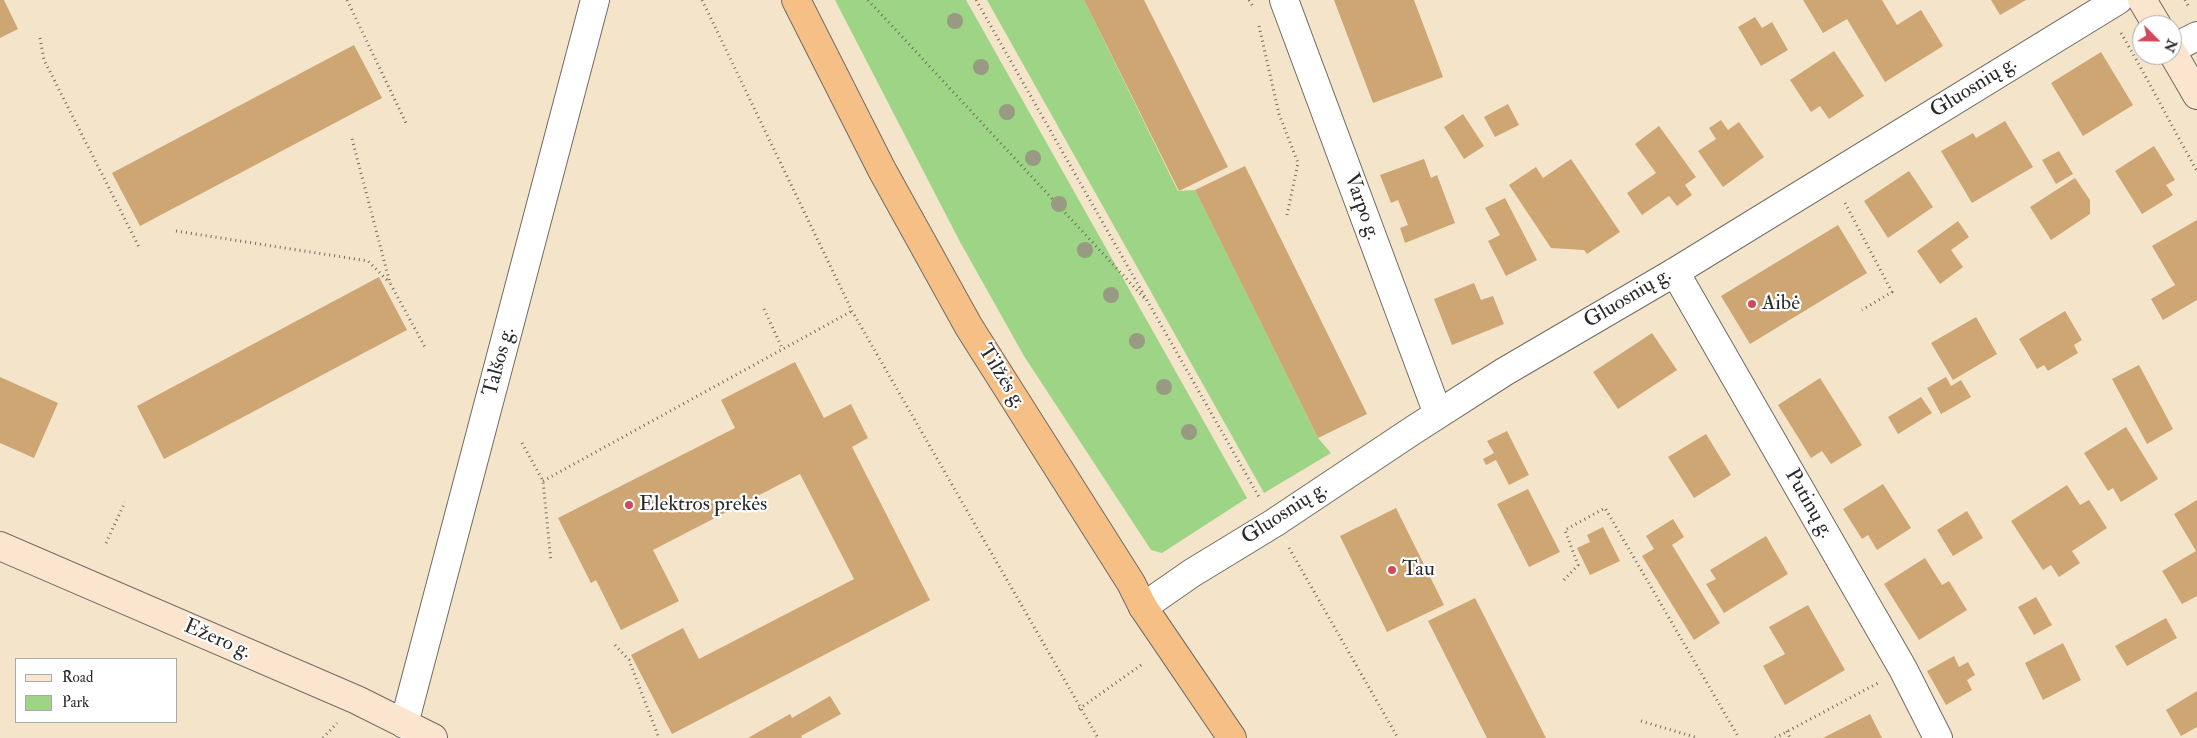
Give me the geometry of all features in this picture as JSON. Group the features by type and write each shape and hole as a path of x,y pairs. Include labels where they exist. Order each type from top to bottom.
{"highway":[{"name":"Tilžės g.","path":"796,0 882,170 969,327 1131,583 1143,607 1232,738"}],"main road":[{"path":"2142,0 2151,15"},
{"path":"2180,65 2197,95"},
{"name":"Ežero g.","path":"0,546 357,700 432,738"}],"street":[{"name":"Talšos g.","path":"404,724 595,0"},
{"name":"Varpo g.","path":"1284,0 1438,414"},
{"name":"Gluosnių g.","path":"1143,607 1192,573 1513,367 1675,272 2112,4"},
{"path":"2182,44 2197,36"},
{"name":"Putinų g.","path":"1675,272 1903,669 1938,738"}],"path":[{"path":"347,0 406,123"},
{"path":"702,0 852,311 1079,709 1098,738"},
{"path":"868,0 1149,303"},
{"path":"976,0 1398,738"},
{"path":"1249,0 1256,10"},
{"path":"2112,4 2173,128 2197,171"},
{"path":"1258,20 1279,114 1298,162 1287,215"},
{"path":"40,38 44,60 140,249"},
{"path":"352,139 390,283 426,349"},
{"path":"1831,176 1892,292 1862,310"},
{"path":"176,231 368,261 390,283"},
{"path":"764,309 782,348"},
{"path":"543,482 782,348 852,311"},
{"path":"522,443 543,482 551,562"},
{"path":"106,543 125,502"},
{"path":"1564,580 1578,565 1565,530 1605,508 1740,738"},
{"path":"615,645 629,660 659,738"},
{"path":"1079,709 1170,645"},
{"path":"1775,738 1903,669"},
{"path":"1641,721 1698,738"},
{"path":"1787,732 1790,738"}],"green space":[{"path":"835,0 966,0 1247,498 1162,553 1151,550 1024,356 959,240"},
{"path":"987,0 1084,0 1178,191 1195,190 1318,438 1331,453 1264,493"}],"building":[{"path":"0,0 4,0 18,29 0,38"},
{"path":"1084,0 1144,0 1228,167 1179,191"},
{"path":"1334,0 1414,0 1443,77 1373,103"},
{"path":"1803,0 1882,0 1897,25 1921,10 1943,46 1885,82 1847,19 1823,33"},
{"path":"1991,0 2026,0 2000,15"},
{"path":"1755,17 1762,28 1772,22 1788,50 1761,66 1738,27"},
{"path":"354,45 382,98 140,226 112,173"},
{"path":"1834,51 1864,96 1829,119 1820,106 1811,112 1790,80"},
{"path":"2101,52 2133,105 2083,136 2051,83"},
{"path":"1508,104 1519,125 1495,137 1484,117"},
{"path":"1463,114 1484,146 1464,159 1444,127"},
{"path":"1721,120 1728,130 1739,122 1764,157 1723,187 1698,151 1716,139 1709,128"},
{"path":"2005,121 2033,167 1972,203 1941,151 1973,133 1976,138"},
{"path":"1659,126 1696,177 1685,185 1692,195 1677,206 1669,196 1642,215 1627,193 1656,173 1635,144"},
{"path":"2154,146 2175,180 2166,185 2173,195 2142,214 2115,171"},
{"path":"2059,151 2073,174 2056,184 2042,160"},
{"path":"1424,159 1431,178 1437,175 1455,223 1405,243 1400,228 1408,225 1398,200 1391,203 1380,175"},
{"path":"1571,159 1620,232 1587,254 1584,250 1551,248 1509,185 1536,167 1543,178"},
{"path":"1245,166 1367,414 1318,438 1195,190"},
{"path":"1909,171 1933,207 1888,238 1864,201"},
{"path":"2075,178 2090,200 2090,214 2051,240 2030,207"},
{"path":"1505,198 1537,260 1506,276 1488,241 1500,235 1485,208"},
{"path":"2197,220 2197,300 2163,320 2151,299 2175,285 2152,246"},
{"path":"1958,221 1969,237 1951,250 1963,267 1940,284 1917,251"},
{"path":"1838,225 1867,273 1750,344 1721,296"},
{"path":"379,277 407,330 164,459 137,406"},
{"path":"1474,283 1481,300 1493,296 1504,324 1452,345 1434,299"},
{"path":"2065,311 2082,340 2074,345 2078,353 2048,371 2044,365 2037,369 2019,339"},
{"path":"1976,317 1997,354 1953,380 1931,343"},
{"path":"1652,333 1677,370 1618,409 1593,372"},
{"path":"795,362 824,418 851,404 868,438 852,447 930,600 672,734 631,655 683,628 699,659 854,579 800,474 653,550 679,601 621,630 596,580 591,583 558,518 735,428 721,400"},
{"path":"2139,365 2173,429 2147,444 2112,379"},
{"path":"0,377 58,403 34,458 0,443"},
{"path":"1946,377 1951,386 1961,380 1971,397 1941,414 1927,388"},
{"path":"1820,378 1862,445 1831,464 1822,451 1811,458 1778,405"},
{"path":"1921,397 1932,413 1898,434 1888,417"},
{"path":"2126,427 2158,479 2121,502 2113,488 2108,491 2084,453"},
{"path":"1507,431 1529,475 1509,485 1496,460 1486,465 1483,459 1494,453 1487,441"},
{"path":"1706,434 1731,475 1694,498 1668,457"},
{"path":"1883,484 1911,528 1877,550 1868,535 1862,539 1843,509"},
{"path":"2067,485 2080,505 2089,500 2107,528 2072,551 2080,563 2059,577 2051,565 2043,570 2011,521"},
{"path":"1528,489 1560,552 1529,567 1497,504"},
{"path":"2197,500 2197,596 2182,604 2162,571 2196,551 2174,514"},
{"name":"Tau","path":"1396,508 1444,605 1387,632 1340,536"},
{"path":"1967,511 1983,538 1953,556 1937,530"},
{"path":"1673,519 1684,537 1672,545 1720,623 1694,640 1642,556 1654,549 1646,536"},
{"path":"1603,527 1620,561 1590,575 1577,548 1590,542 1587,535"},
{"path":"1766,536 1788,574 1724,613 1706,584 1716,579 1710,570"},
{"path":"1925,558 1942,585 1949,581 1967,610 1919,640 1884,584"},
{"path":"2036,597 2052,625 2034,635 2018,607"},
{"path":"1475,598 1546,738 1487,738 1428,621"},
{"path":"1808,605 1845,670 1785,705 1763,666 1785,654 1769,627"},
{"path":"2166,618 2177,638 2127,666 2115,646"},
{"path":"2063,643 2081,680 2043,700 2025,663"},
{"path":"1954,656 1959,667 1968,662 1975,675 1967,680 1972,690 1946,705 1927,671"},
{"path":"2197,691 2197,727 2181,736 2166,710"},
{"path":"830,696 841,714 801,736 802,738 748,738 790,714 792,718"},
{"path":"1870,714 1882,738 1823,738"}],"place":[{"name":"Aibė","path":"1752,304"},
{"name":"Elektros prekės","path":"629,505"},
{"name":"Tau","path":"1392,570"}]}
